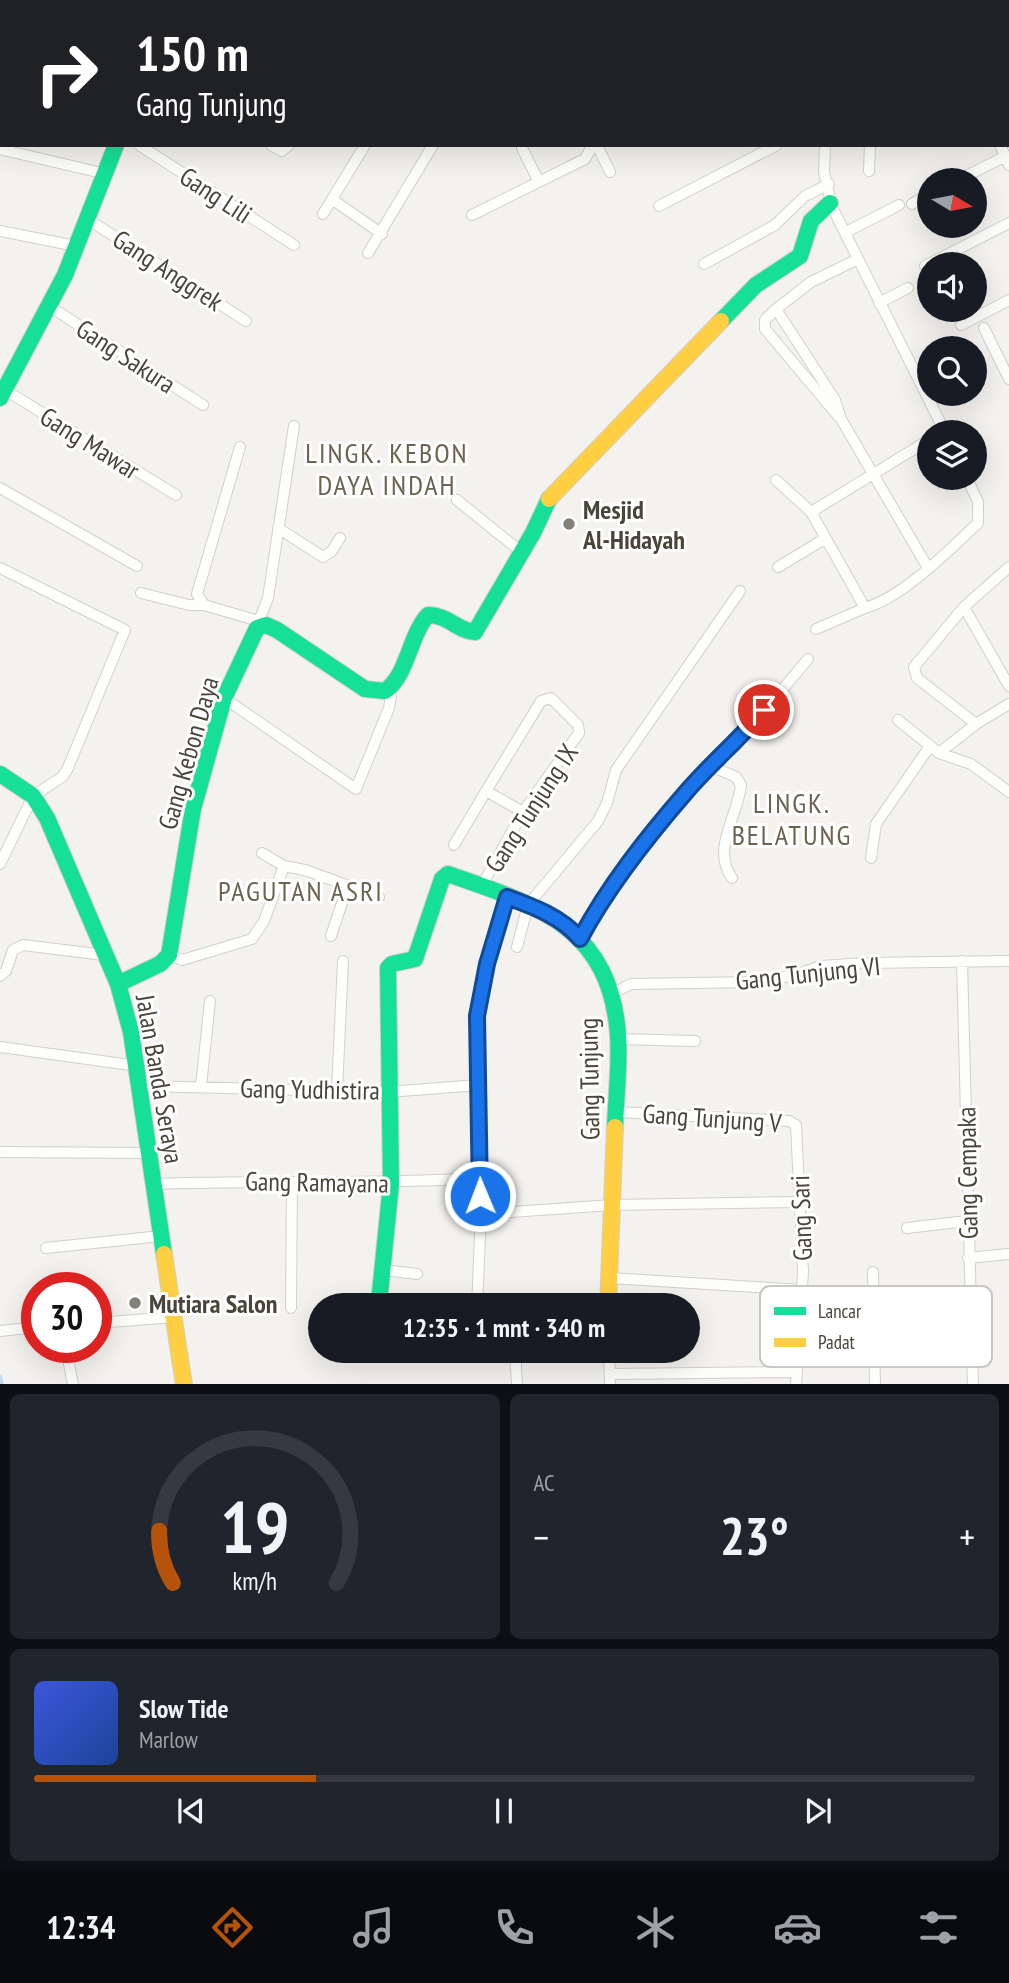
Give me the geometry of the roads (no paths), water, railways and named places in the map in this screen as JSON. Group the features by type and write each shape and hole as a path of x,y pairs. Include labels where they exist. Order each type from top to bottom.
{"street":[{"path":"3,394 49,306 89,220 115,147"},
{"name":"Gang Lili","path":"142,147 294,245"},
{"path":"323,214 364,147"},
{"path":"368,253 382,234 432,147"},
{"path":"472,215 585,159 594,147"},
{"path":"596,147 610,172"},
{"path":"659,205 773,147"},
{"path":"825,147 824,172 830,203 938,420"},
{"path":"869,170 870,147"},
{"path":"522,148 539,182"},
{"path":"0,149 106,174"},
{"path":"987,169 1007,161"},
{"path":"704,264 775,225 805,196 828,184"},
{"path":"333,200 382,234"},
{"path":"912,204 917,201"},
{"path":"141,593 189,605 204,605 277,629 368,690 387,690 395,682 419,625 428,615 441,615 473,633 533,533 549,498 756,285 800,256 811,221 830,203"},
{"path":"846,232 899,205"},
{"name":"Gang Anggrek","path":"89,220 246,321"},
{"path":"953,252 1009,223"},
{"path":"0,231 75,246"},
{"path":"858,259 811,282 776,309 764,326 841,419 874,471 928,568"},
{"path":"879,303 908,288"},
{"path":"961,325 1009,300"},
{"name":"Gang Sakura","path":"49,306 203,405"},
{"path":"776,309 835,400 841,419"},
{"path":"984,328 1009,379"},
{"path":"794,364 808,355"},
{"name":"Gang Mawar","path":"3,394 176,495"},
{"path":"261,623 268,598 294,426"},
{"path":"204,605 197,594 199,584 240,447"},
{"path":"811,512 917,447"},
{"path":"776,480 811,512 823,540 865,608"},
{"path":"0,488 137,566"},
{"path":"816,629 886,598 928,568 979,520 978,502 972,490"},
{"path":"457,500 520,551"},
{"path":"278,528 323,557 332,551 340,538"},
{"path":"778,567 823,540"},
{"path":"0,568 125,630 67,770 62,777 33,796 0,864"},
{"path":"976,724 917,678 914,671 916,662 964,607 1009,568"},
{"path":"517,947 528,905 598,821 607,803 616,770 740,591"},
{"path":"964,607 1009,686"},
{"name":"Gang Kebon Daya","path":"169,955 193,809 224,698 253,634 261,623"},
{"path":"580,939 630,862 711,766 736,744 808,659"},
{"path":"224,698 356,789 389,708 391,696 387,690"},
{"name":"Gang Tunjung IX","path":"477,885 523,812 579,732 577,723 551,698 542,700 486,791"},
{"path":"872,858 876,824 935,749 1009,704"},
{"path":"898,720 935,749 971,764 1009,792"},
{"path":"711,766 736,777 741,785 723,848 726,867 732,878"},
{"name":"Jalan Banda Seraya","path":"0,774 33,796 57,840 118,984 138,1066 148,1153 184,1384"},
{"path":"454,845 486,791 523,812"},
{"path":"262,853 284,866 305,870 379,897"},
{"path":"118,984 160,964 169,955 182,960 251,939 264,921 284,866"},
{"name":"Gang Tunjung","path":"387,1092 388,971 392,964 415,959 445,875 528,905 548,914 573,931 601,974 609,995 618,1039 608,1293"},
{"path":"331,936 348,885"},
{"path":"478,1293 481,1214 479,1006 507,897"},
{"path":"0,976 6,971 13,950 23,945 104,955"},
{"path":"337,1091 343,961"},
{"name":"Gang Cempaka","path":"962,961 969,1286"},
{"name":"Gang Tunjung VI","path":"609,995 631,984 755,982 796,975 821,966 1009,961"},
{"path":"201,1086 210,1001"},
{"path":"618,1039 695,1041"},
{"path":"0,1047 138,1066"},
{"name":"Gang Yudhistira","path":"140,1086 387,1092 479,1085"},
{"path":"381,1293 391,1184 387,1092"},
{"name":"Gang Tunjung V","path":"617,1112 789,1121 796,1125 798,1135"},
{"name":"Gang Sari","path":"798,1135 803,1286"},
{"path":"0,1152 148,1153"},
{"name":"Gang Ramayana","path":"154,1184 391,1184 479,1178"},
{"path":"291,1308 292,1183"},
{"path":"481,1214 612,1205 799,1202"},
{"path":"907,1228 967,1221"},
{"path":"46,1248 161,1236"},
{"path":"968,1258 1009,1254"},
{"path":"384,1270 417,1274"},
{"path":"873,1272 873,1286"},
{"path":"609,1278 760,1287"},
{"path":"112,1322 175,1317"},
{"path":"0,1331 21,1329"},
{"path":"69,1363 73,1384"},
{"path":"516,1363 517,1384"},
{"name":"Gang Sari","path":"796,1367 796,1384"},
{"path":"610,1379 796,1372"}],"waterway":[{"path":"0,1377 2,1384"}],"place":[{"name":"Mesjid Al-Hidayah","path":"569,524"},
{"name":"Mutiara Salon","path":"135,1303"}],"district":[{"name":"LINGK. KEBON DAYA INDAH","path":"387,468"},
{"name":"LINGK. BELATUNG","path":"792,818"},
{"name":"PAGUTAN ASRI","path":"301,890"}]}
